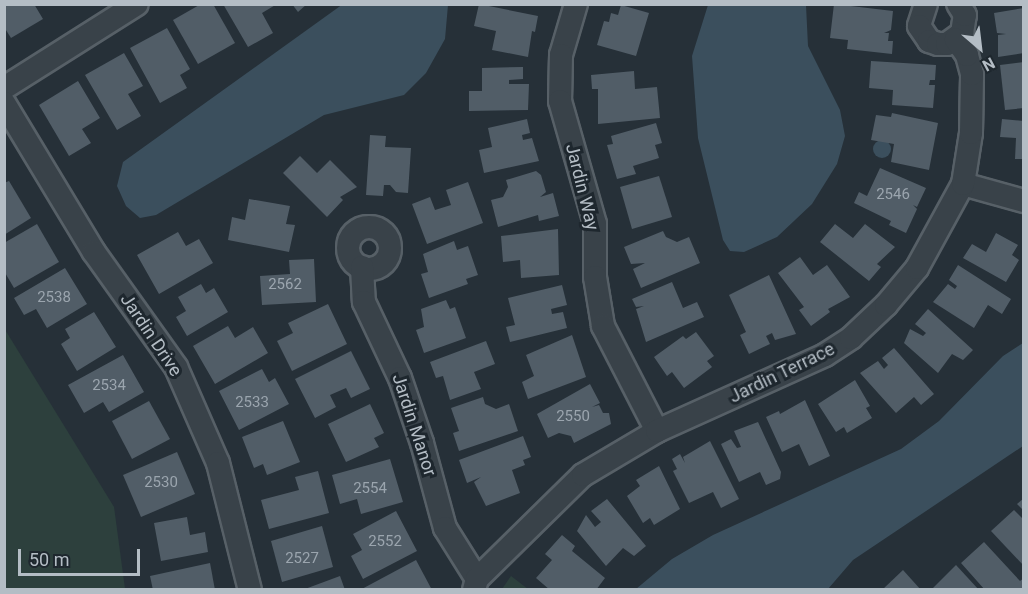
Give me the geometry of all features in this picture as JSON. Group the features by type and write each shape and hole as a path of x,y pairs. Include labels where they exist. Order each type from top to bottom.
{"street":[{"path":"4,88 137,4"},
{"name":"Jardin Way","path":"576,4 561,55 560,101 595,224 595,277 603,326 657,431"},
{"path":"926,4 919,17 923,34 938,44 956,40 965,25 958,4"},
{"name":"Jardin Terrace","path":"476,584 584,475 657,431 825,355 851,338 886,305 917,268 963,184 971,133 972,74 968,55 956,40"},
{"name":"Jardin Drive","path":"4,103 94,252 176,367 218,463 250,590"},
{"path":"963,184 1023,201"},
{"name":"Jardin Manor","path":"362,267 364,302 400,378 422,442 445,528 476,584"}],"green space":[{"path":"4,328 114,507 125,589 5,589"},
{"path":"511,576 528,589 502,589"}],"water":[{"path":"343,4 448,5 445,39 426,73 404,95 324,115 156,215 140,218 126,206 117,186 123,162"},
{"path":"708,5 806,5 808,46 840,110 845,136 837,164 812,204 777,237 744,252 730,251 723,240 698,138 692,56"},
{"path":"882,140 888,143 891,149 888,155 882,158 876,155 873,149 876,143"},
{"path":"1023,343 1023,446 853,560 828,589 636,589 672,559 713,535 901,449 939,421 1003,356"}],"building":[{"path":"4,4 34,4 43,19 11,38 4,27"},
{"path":"201,4 213,4 235,43 198,64 173,20"},
{"path":"223,4 277,4 262,13 273,33 248,47"},
{"path":"292,4 307,4 298,12"},
{"path":"479,4 538,16 535,32 532,31 528,57 492,50 496,31 474,26"},
{"path":"834,4 893,11 891,30 884,33 889,33 888,41 893,41 892,54 847,49 848,40 830,38"},
{"path":"621,5 649,13 636,56 597,45 604,21 609,22 611,13 618,15"},
{"path":"1024,8 1024,53 998,57 998,35 1006,34 997,33 994,13"},
{"path":"167,28 190,69 180,75 187,88 160,103 130,48"},
{"path":"124,53 143,86 128,94 141,116 117,130 85,75"},
{"path":"871,61 936,65 935,80 930,80 929,85 935,85 933,108 892,105 893,90 869,88"},
{"path":"1024,62 1024,108 1005,110 1000,65"},
{"path":"523,67 523,79 509,80 509,84 529,84 528,110 469,111 469,91 482,91 482,68"},
{"path":"634,71 635,89 657,87 660,118 598,124 598,89 592,89 591,75"},
{"path":"78,81 100,118 82,129 91,143 69,156 39,105"},
{"path":"892,113 938,123 929,170 891,162 894,144 871,140 876,115 891,117"},
{"path":"527,119 530,133 522,135 523,140 532,138 539,161 484,173 479,150 492,147 488,128"},
{"path":"1002,119 1024,121 1024,159 1015,159 1016,138 1000,137"},
{"path":"656,123 662,143 655,145 659,158 633,166 636,174 617,179 607,145 613,144 611,136"},
{"path":"370,135 386,136 385,147 411,148 408,193 396,192 390,185 384,185 383,196 366,195"},
{"path":"300,156 317,173 330,160 357,187 340,197 343,200 327,217 283,173"},
{"path":"880,168 926,188 917,207 913,205 917,209 906,233 889,225 891,221 854,203 859,192 867,196"},
{"path":"536,171 541,175 546,192 540,197 553,193 559,216 539,221 538,215 498,227 491,200 503,197 508,187 506,180"},
{"path":"659,176 672,217 632,229 620,187"},
{"path":"9,181 31,218 4,235 4,183"},
{"path":"468,182 483,223 427,244 412,204 430,197 435,210 451,205 446,190"},
{"path":"249,199 290,206 286,224 295,225 289,252 228,240 232,217 245,220"},
{"path":"37,224 59,262 14,288 4,271 4,243"},
{"path":"835,224 853,238 865,224 895,247 877,264 881,267 869,281 820,242"},
{"path":"558,229 559,275 521,278 520,260 503,262 501,236"},
{"path":"663,231 666,237 677,242 689,237 700,263 641,288 633,269 645,263 631,264 624,247"},
{"path":"178,232 186,246 199,239 213,263 159,294 137,255"},
{"path":"996,233 1018,245 1012,255 1019,260 1006,282 963,258 972,244 986,252"},
{"path":"454,241 457,250 468,246 478,275 466,279 468,284 429,298 421,274 428,272 423,254"},
{"path":"800,257 813,275 827,265 850,297 828,309 830,312 811,326 799,310 804,307 778,273"},
{"path":"314,259 316,302 262,305 260,276 290,274 289,260"},
{"path":"958,265 1011,299 1002,314 988,305 974,328 933,302 948,284 955,289 957,286 949,280"},
{"path":"65,268 87,304 47,328 36,309 24,315 14,298"},
{"path":"769,275 796,334 775,340 772,333 766,336 770,344 749,354 740,335 746,332 729,295"},
{"path":"672,282 683,308 697,302 704,317 646,342 636,309 644,306 636,307 632,299"},
{"path":"201,284 206,293 214,288 228,312 187,336 176,317 186,311 178,297"},
{"path":"562,285 567,305 551,309 552,314 563,312 567,328 510,342 506,327 515,325 508,298"},
{"path":"446,300 450,309 455,307 466,338 424,353 416,330 424,327 421,309"},
{"path":"328,304 347,344 292,371 277,341 293,333 288,323"},
{"path":"928,309 973,350 963,360 952,354 938,373 904,343 910,329 923,336 926,333 915,324"},
{"path":"94,312 116,347 77,371 61,344 70,338 65,329"},
{"path":"228,326 235,338 253,327 268,353 215,384 193,346"},
{"path":"696,332 714,356 707,361 712,367 684,388 672,372 667,376 654,357 683,336 686,339"},
{"path":"572,335 586,377 528,399 522,382 534,376 526,355"},
{"path":"486,341 495,364 474,372 481,389 450,400 443,376 436,378 430,362"},
{"path":"894,348 934,394 921,405 914,397 896,413 860,373 878,361 884,369 888,365 882,358"},
{"path":"351,351 370,389 351,398 346,388 330,395 336,407 315,418 295,379"},
{"path":"123,355 144,392 109,412 103,402 84,413 68,385"},
{"path":"262,369 269,382 275,378 289,404 239,430 219,391"},
{"path":"855,380 870,406 866,408 872,418 847,433 844,427 836,432 818,404"},
{"path":"590,384 600,403 592,407 599,405 603,413 609,413 611,424 574,443 571,436 559,433 548,438 537,414"},
{"path":"483,397 485,404 496,409 509,404 518,431 459,451 453,433 459,431 451,408"},
{"path":"805,400 830,456 809,466 799,444 782,452 766,417 779,411 780,414"},
{"path":"149,401 170,439 132,459 112,421"},
{"path":"370,404 384,433 374,438 379,447 346,462 328,424"},
{"path":"283,421 300,462 267,475 263,464 254,468 242,437"},
{"path":"758,422 781,472 780,479 766,485 760,472 739,482 721,444 731,439 737,448 741,447 734,431"},
{"path":"523,436 531,457 523,460 525,465 512,470 520,493 486,506 474,482 481,477 467,483 459,460"},
{"path":"710,441 739,499 721,508 713,492 689,503 673,471 677,469 672,459 680,454 685,463 683,457"},
{"path":"177,452 195,494 141,517 123,475"},
{"path":"390,459 403,502 361,514 357,499 340,504 332,475"},
{"path":"659,466 680,509 654,525 650,518 643,523 627,496 640,486 636,480"},
{"path":"318,471 329,513 269,529 261,500 299,490 295,477"},
{"path":"1024,498 1024,511 1017,504"},
{"path":"607,499 646,546 634,556 623,548 606,566 577,531 586,515 595,527 601,522 591,511"},
{"path":"1014,510 1024,520 1024,566 991,531"},
{"path":"396,511 417,551 363,579 351,556 362,550 353,534"},
{"path":"187,517 190,535 205,532 208,552 161,561 154,523"},
{"path":"322,526 333,567 282,582 271,541"},
{"path":"562,535 575,546 572,551 605,578 596,590 550,590 536,578 552,560 545,554"},
{"path":"984,542 1020,581 1024,578 1024,590 985,590 961,563"},
{"path":"416,560 432,590 360,590"},
{"path":"210,563 215,590 153,590 150,576"},
{"path":"956,565 979,590 933,588"},
{"path":"903,570 921,590 882,590"},
{"path":"340,576 345,590 305,590 305,589"}]}
